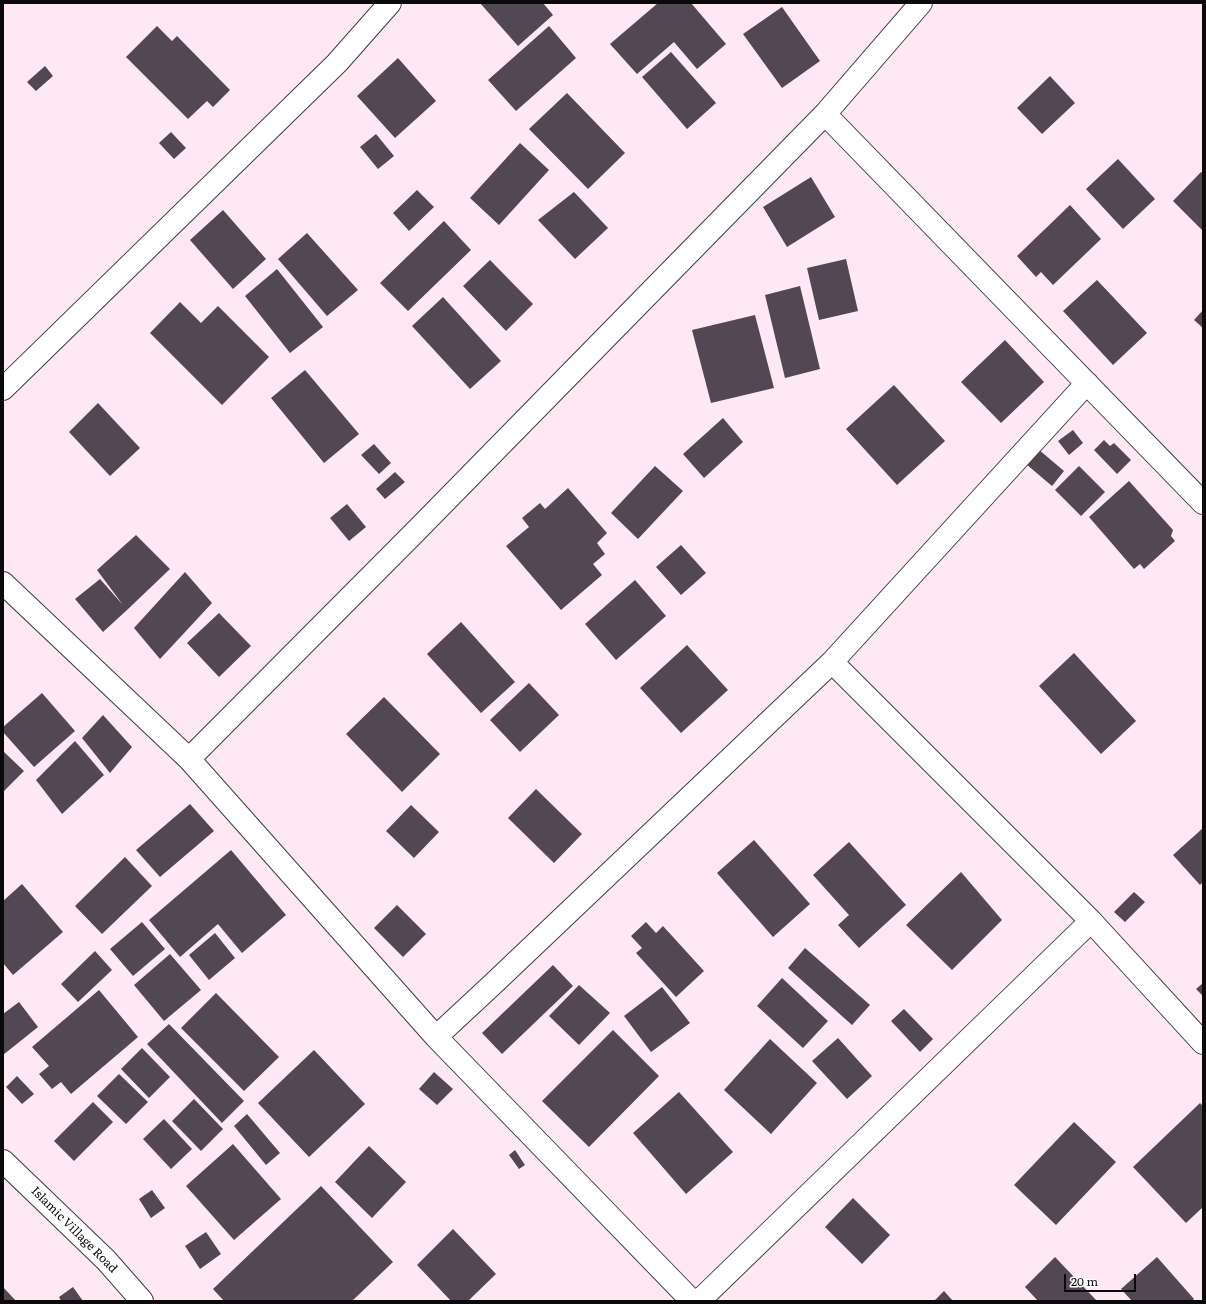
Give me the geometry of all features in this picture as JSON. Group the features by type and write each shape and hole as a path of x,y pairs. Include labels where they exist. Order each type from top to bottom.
{"street":[{"path":"3,389 337,63 390,3"},
{"path":"189,759 420,527 824,114 921,3"},
{"path":"824,114 1203,503"},
{"path":"436,1037 832,662 1087,383"},
{"path":"3,583 189,759 436,1037 692,1301"},
{"path":"832,662 1090,921 1203,1043"},
{"path":"699,1301 1090,921"},
{"name":"Islamic Village Road","path":"3,1161 106,1260 142,1301"}],"building":[{"path":"480,3 543,3 553,15 518,46"},
{"path":"658,3 691,3 726,44 697,69 674,42 637,74 610,44"},
{"path":"782,7 820,61 782,88 743,34"},
{"path":"157,26 172,41 177,36 230,90 213,107 207,101 188,119 126,57"},
{"path":"549,26 576,58 516,111 488,80"},
{"path":"671,52 716,103 687,129 642,77"},
{"path":"398,58 436,101 395,138 357,96"},
{"path":"45,66 53,76 36,91 27,82"},
{"path":"1050,76 1075,103 1042,134 1017,108"},
{"path":"567,93 625,153 588,189 529,129"},
{"path":"171,132 186,148 174,159 159,143"},
{"path":"376,134 394,156 378,169 360,147"},
{"path":"520,143 549,170 499,225 470,198"},
{"path":"1118,159 1155,199 1123,229 1086,189"},
{"path":"1201,172 1203,173 1203,231 1173,201"},
{"path":"811,177 835,217 787,247 763,207"},
{"path":"417,190 434,207 409,231 393,213"},
{"path":"574,192 608,228 575,259 538,220"},
{"path":"1070,205 1101,239 1053,285 1041,272 1036,277 1017,256"},
{"path":"223,210 266,259 233,289 190,240"},
{"path":"444,221 471,250 408,311 380,283"},
{"path":"307,233 358,290 327,316 278,259"},
{"path":"846,259 858,311 819,320 807,268"},
{"path":"490,260 533,304 506,331 463,286"},
{"path":"277,269 323,327 290,353 245,296"},
{"path":"1097,280 1147,333 1113,365 1063,311"},
{"path":"800,286 820,369 785,378 765,295"},
{"path":"443,297 501,361 470,389 412,326"},
{"path":"180,302 201,323 218,306 269,357 222,405 150,333"},
{"path":"1203,310 1203,328 1194,320"},
{"path":"755,315 774,388 711,403 692,330"},
{"path":"1005,340 1044,382 1001,423 961,382"},
{"path":"305,370 359,434 324,463 271,398"},
{"path":"894,385 945,441 897,485 846,429"},
{"path":"98,403 140,448 110,476 69,432"},
{"path":"723,418 743,442 704,478 683,454"},
{"path":"1073,430 1083,443 1069,455 1058,441"},
{"path":"1104,440 1110,446 1114,443 1131,460 1117,474 1094,450"},
{"path":"374,444 391,463 379,474 361,455"},
{"path":"1038,449 1064,471 1052,486 1026,464"},
{"path":"655,466 683,491 638,539 611,513"},
{"path":"1079,466 1105,492 1081,516 1055,490"},
{"path":"395,472 405,482 385,499 376,489"},
{"path":"1129,481 1173,530 1171,536 1175,541 1144,569 1140,564 1134,569 1089,517"},
{"path":"568,488 607,533 597,543 605,554 593,564 602,575 561,610 506,546 529,527 522,518 540,503 545,509"},
{"path":"347,504 366,527 349,541 330,518"},
{"path":"136,535 170,569 103,632 75,599 100,579 123,605 97,570"},
{"path":"681,545 706,573 681,595 656,567"},
{"path":"185,572 212,603 160,659 134,628"},
{"path":"635,580 666,616 616,660 585,624"},
{"path":"219,613 251,646 219,677 187,643"},
{"path":"461,622 515,682 481,713 427,654"},
{"path":"687,645 728,690 681,733 640,688"},
{"path":"1074,653 1136,721 1101,754 1039,686"},
{"path":"529,683 559,715 520,752 490,720"},
{"path":"42,693 75,731 34,767 3,732 3,727"},
{"path":"384,697 440,754 402,792 346,734"},
{"path":"103,715 132,747 110,773 82,738"},
{"path":"75,741 104,775 62,814 36,780"},
{"path":"3,751 24,771 3,792"},
{"path":"536,789 582,834 554,863 508,818"},
{"path":"190,804 214,831 160,877 136,850"},
{"path":"411,805 439,832 414,858 386,831"},
{"path":"1203,828 1203,882 1200,885 1173,855"},
{"path":"754,840 810,904 773,937 717,873"},
{"path":"849,842 906,905 859,948 838,925 849,915 813,875"},
{"path":"231,850 286,915 242,953 218,924 180,957 149,920"},
{"path":"125,857 152,886 102,934 75,906"},
{"path":"961,872 1002,920 952,970 906,925"},
{"path":"22,884 63,932 13,975 3,963 3,901"},
{"path":"1134,892 1145,902 1125,922 1114,912"},
{"path":"397,905 426,934 403,957 374,928"},
{"path":"142,922 165,949 133,976 110,949"},
{"path":"646,922 656,933 663,926 704,971 676,997 636,953 642,948 631,936"},
{"path":"215,933 235,958 209,980 189,955"},
{"path":"805,948 870,1005 852,1025 788,968"},
{"path":"95,951 112,970 78,1002 61,984"},
{"path":"170,954 201,990 164,1021 134,985"},
{"path":"553,965 573,986 502,1054 482,1033"},
{"path":"782,978 828,1021 803,1048 757,1006"},
{"path":"1203,983 1203,996 1196,989"},
{"path":"579,985 610,1013 579,1045 549,1016"},
{"path":"662,987 690,1023 651,1052 624,1016"},
{"path":"99,990 138,1037 71,1094 61,1082 52,1089 39,1074 49,1066 32,1047"},
{"path":"216,993 279,1057 244,1091 181,1028"},
{"path":"19,1002 38,1027 3,1055 3,1014"},
{"path":"904,1009 933,1039 920,1052 891,1021"},
{"path":"169,1024 244,1101 222,1123 147,1044"},
{"path":"613,1030 659,1076 589,1147 542,1101"},
{"path":"838,1038 872,1076 847,1099 812,1061"},
{"path":"770,1039 817,1083 771,1134 724,1090"},
{"path":"142,1048 170,1077 149,1098 121,1069"},
{"path":"314,1050 365,1104 309,1157 258,1103"},
{"path":"434,1072 453,1089 437,1105 419,1089"},
{"path":"119,1074 148,1102 126,1124 97,1096"},
{"path":"17,1076 34,1094 22,1104 6,1087"},
{"path":"679,1092 733,1152 686,1194 633,1133"},
{"path":"194,1099 223,1129 201,1151 172,1121"},
{"path":"93,1102 113,1122 74,1161 54,1141"},
{"path":"1200,1103 1203,1106 1203,1207 1186,1223 1133,1167"},
{"path":"247,1114 280,1153 266,1165 234,1126"},
{"path":"164,1119 192,1149 171,1169 143,1139"},
{"path":"1074,1122 1116,1162 1056,1225 1014,1185"},
{"path":"233,1144 281,1199 234,1240 186,1186"},
{"path":"369,1146 406,1182 372,1218 335,1182"},
{"path":"515,1150 525,1165 519,1169 509,1155"},
{"path":"321,1186 393,1262 352,1301 224,1301 213,1289"},
{"path":"152,1190 165,1208 151,1218 139,1199"},
{"path":"853,1198 890,1235 862,1264 825,1227"},
{"path":"453,1229 496,1274 468,1301 451,1301 417,1265"},
{"path":"206,1232 221,1254 200,1269 185,1246"},
{"path":"1055,1257 1097,1301 1038,1301 1025,1287"},
{"path":"1157,1257 1194,1299 1192,1301 1132,1301 1121,1289"},
{"path":"3,1287 16,1301 3,1301"},
{"path":"73,1287 83,1301 61,1301 59,1297"},
{"path":"944,1291 953,1301 934,1301"}]}
